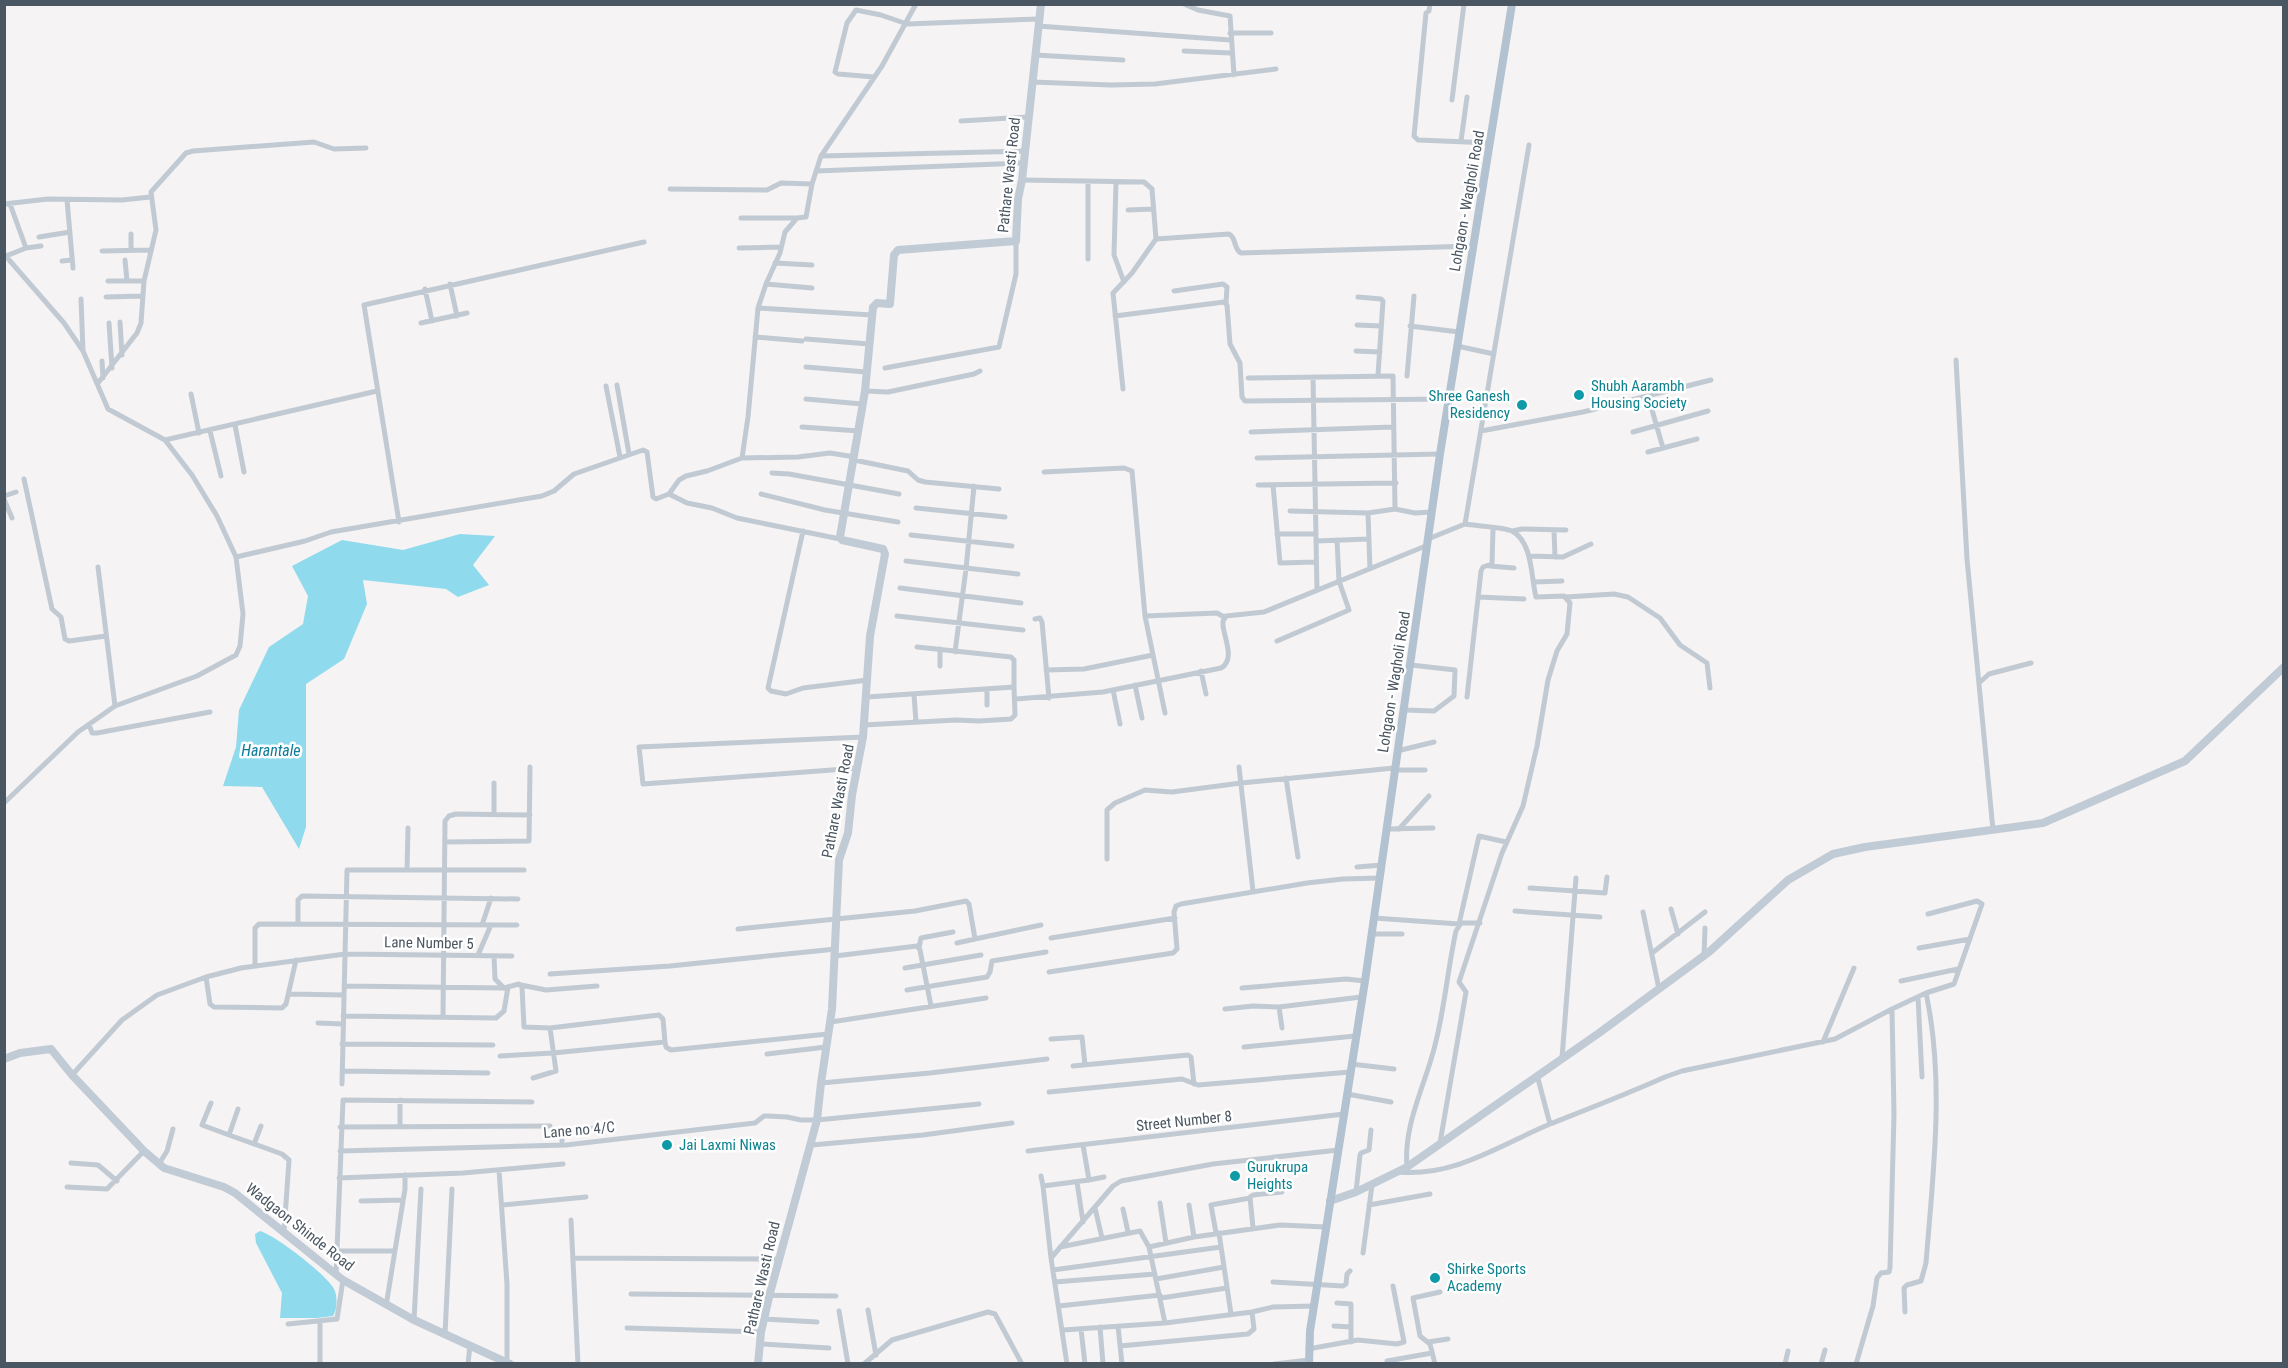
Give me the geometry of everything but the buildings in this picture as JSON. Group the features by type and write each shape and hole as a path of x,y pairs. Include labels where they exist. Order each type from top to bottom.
{"main road":[{"name":"Lohgaon - Wagholi Road","path":"1309,1362 1308,1349 1317,1285 1372,934 1440,454 1512,4"}],"street":[{"path":"741,218 806,217 812,184 821,156 874,77 907,24 916,4"},
{"name":"Pathare Wasti Road","path":"885,368 999,347 1016,274 1018,199 1041,4"},
{"path":"1184,4 1198,10 1230,16 1234,75"},
{"path":"1430,4 1429,11 1426,13 1414,136 1418,140 1491,143"},
{"path":"1452,100 1464,4"},
{"path":"874,77 835,72 849,19 859,10 907,24 1039,22 1230,36 1271,33"},
{"path":"1184,51 1231,53"},
{"path":"1035,55 1123,60"},
{"path":"1032,82 1155,84 1276,69"},
{"path":"1461,141 1467,97"},
{"path":"962,121 1028,117"},
{"path":"98,383 122,355 140,328 144,281 156,230 151,192 190,151 314,142 334,149 366,148"},
{"path":"1465,524 1529,145"},
{"path":"821,156 1025,151"},
{"path":"816,171 1024,163"},
{"path":"1022,180 1144,182 1152,189 1156,239 1142,261 1113,293 1123,389"},
{"path":"1088,181 1088,259"},
{"path":"1116,182 1114,255 1124,282"},
{"path":"670,189 767,190 781,183 812,184"},
{"path":"26,248 7,204 150,197"},
{"path":"67,200 73,268"},
{"path":"1128,210 1153,209"},
{"path":"742,458 758,308 781,247 784,232 797,218"},
{"path":"39,237 70,232"},
{"path":"131,234 131,250"},
{"path":"1156,239 1229,234 1234,238 1236,248 1241,253 1473,246"},
{"path":"669,494 687,503 712,508 737,518 840,539 865,391 874,304 890,304 894,255 898,250 1016,241"},
{"path":"399,522 364,305 644,242"},
{"path":"4,803 78,732 115,706 203,674 238,652 240,646 242,600 236,557 217,516 179,456 165,440 108,409 83,351 64,323 5,255 41,246"},
{"path":"739,248 781,247"},
{"path":"102,251 150,250"},
{"path":"62,261 72,260"},
{"path":"125,260 127,281"},
{"path":"774,263 812,265"},
{"path":"108,281 144,281"},
{"path":"450,284 457,316"},
{"path":"766,284 812,288"},
{"path":"1174,291 1222,284 1227,287 1226,303 1230,344 1240,363 1243,399 1250,402 1449,399"},
{"path":"425,290 432,321"},
{"path":"106,297 142,296"},
{"path":"1407,376 1414,296"},
{"path":"1358,297 1383,299 1378,375"},
{"path":"81,298 83,351"},
{"path":"1115,316 1226,303"},
{"path":"758,308 872,315"},
{"path":"421,324 467,313"},
{"path":"120,322 122,355"},
{"path":"108,323 112,368"},
{"path":"1357,325 1381,326"},
{"path":"1410,327 1459,332"},
{"path":"755,338 869,344"},
{"path":"1457,346 1494,354"},
{"path":"1356,351 1380,352"},
{"path":"1956,360 1967,559 1993,830"},
{"path":"102,361 103,378"},
{"path":"806,367 866,372"},
{"path":"865,391 888,392 980,371"},
{"path":"1248,378 1393,376 1395,509"},
{"path":"1313,377 1317,590"},
{"path":"1481,431 1583,412 1711,380"},
{"path":"617,385 629,454"},
{"path":"606,386 620,457"},
{"path":"165,440 377,391"},
{"path":"191,394 199,433"},
{"path":"1648,396 1663,448"},
{"path":"806,399 862,404"},
{"path":"1633,432 1708,411"},
{"path":"235,424 244,472"},
{"path":"1251,432 1393,426"},
{"path":"802,428 858,431"},
{"path":"210,430 221,476"},
{"path":"1648,452 1697,439"},
{"path":"236,557 305,541 331,532 399,522 548,494 574,474 643,450 647,452 653,497 656,499 654,508"},
{"path":"656,499 669,494 679,480 686,476 742,458 798,457 830,453 908,471 918,480 925,482 999,489"},
{"path":"1257,458 1440,454"},
{"path":"1044,472 1124,468 1132,471 1144,616 1164,712"},
{"path":"772,473 850,484 899,494"},
{"path":"24,479 52,609 61,617 65,639 69,641 106,636"},
{"path":"1258,485 1396,483"},
{"path":"1273,485 1281,564 1316,562"},
{"path":"955,652 974,486"},
{"path":"12,518 4,497 15,492"},
{"path":"761,494 825,510 898,522"},
{"path":"916,508 1005,518"},
{"path":"1290,512 1368,513 1395,509 1415,513 1432,512"},
{"path":"1368,513 1370,569"},
{"path":"1224,617 1264,612 1370,569 1465,524 1512,531 1522,529 1566,530"},
{"path":"1490,566 1493,529"},
{"path":"802,531 768,688 771,691 786,694 803,688 868,680"},
{"path":"1512,531 1521,540 1530,556 1535,595 1538,598 1614,594 1628,597 1660,618 1680,645 1707,663 1710,688"},
{"path":"1554,531 1556,557"},
{"path":"1277,534 1316,534"},
{"path":"911,535 1012,546"},
{"name":"Pathare Wasti Road","path":"758,1364 761,1332 770,1293 817,1120 820,1083 831,1022 839,860 848,833 852,795 863,736 870,636 885,551 840,539"},
{"path":"1316,541 1369,539"},
{"path":"1277,641 1349,610 1339,581 1337,540"},
{"path":"1530,556 1566,556 1591,544"},
{"path":"906,561 1018,574"},
{"path":"1467,697 1482,568 1490,566 1514,568"},
{"path":"98,567 115,706"},
{"path":"1534,582 1562,581"},
{"path":"900,588 1021,603"},
{"path":"1478,597 1524,599"},
{"path":"1440,1145 1466,992 1459,982 1506,842 1523,806 1537,746 1548,680 1557,651 1567,634 1570,603 1566,597"},
{"path":"1144,616 1217,612 1224,617"},
{"path":"897,616 1023,630"},
{"path":"1015,699 1049,698 1113,690 1221,668 1229,662 1223,626 1224,617"},
{"path":"1035,619 1040,618 1042,622 1049,698"},
{"path":"864,725 1013,718 1015,699 1013,658 917,647"},
{"path":"940,649 940,666"},
{"path":"1046,670 1084,669 1153,655"},
{"path":"1979,683 1989,675 2031,663"},
{"path":"1404,710 1434,711 1454,696 1455,670 1411,665"},
{"path":"1330,1201 1398,1173 1440,1145 1704,956 1782,885 1833,854 1864,847 2043,823 2185,761 2283,667"},
{"path":"1201,671 1206,694"},
{"path":"1135,686 1142,718"},
{"path":"867,697 1014,687"},
{"path":"987,689 987,705"},
{"path":"1113,690 1120,724"},
{"path":"914,695 916,722"},
{"path":"89,724 92,733 97,733 210,712"},
{"path":"858,768 643,784 639,747 863,736"},
{"path":"1397,752 1434,742"},
{"path":"445,842 526,842 530,838 530,767"},
{"path":"1239,767 1253,891"},
{"path":"1107,859 1106,814 1110,806 1145,790 1172,792 1286,778 1394,769 1425,770"},
{"path":"1286,778 1298,857"},
{"path":"494,783 494,814"},
{"path":"1399,829 1430,796"},
{"path":"443,1016 445,821 449,816 530,815"},
{"path":"407,870 408,828"},
{"path":"1386,829 1433,828"},
{"path":"1407,1167 1408,1139 1419,1093 1436,1044 1449,964 1478,839 1482,836 1506,842"},
{"path":"1357,867 1382,865"},
{"path":"342,1084 347,870 524,870"},
{"path":"1530,888 1605,893 1607,877"},
{"path":"1049,972 1173,953 1177,949 1175,909 1178,905 1331,880 1380,878"},
{"path":"1562,1058 1576,878"},
{"path":"298,924 298,900 302,896 518,899"},
{"path":"482,925 491,898"},
{"path":"738,929 915,911 966,901 969,904 975,939"},
{"path":"1398,1173 1414,1174 1450,1168 1496,1151 1550,1124 1676,1073 1841,1037 1918,996 1954,984 1982,902 1928,914"},
{"path":"1671,909 1678,934"},
{"path":"1515,911 1600,917"},
{"path":"1642,912 1659,989"},
{"path":"1652,953 1705,912"},
{"path":"1051,938 1175,918"},
{"path":"1374,918 1459,924 1480,923"},
{"path":"255,966 256,926 262,924 517,925"},
{"path":"478,956 491,925"},
{"path":"957,943 1041,925"},
{"path":"1704,956 1705,928"},
{"path":"930,1006 919,948 921,938 953,932"},
{"path":"1372,934 1402,934"},
{"path":"1919,948 1970,939"},
{"path":"550,974 914,946 919,948"},
{"path":"907,990 987,976 992,961 1046,952"},
{"name":"Lane Number 5","path":"72,1075 122,1020 157,995 206,977 255,966 345,954 512,956"},
{"path":"905,968 981,955"},
{"path":"494,956 495,979 506,987"},
{"path":"206,977 210,1004 214,1007 282,1008 289,994 296,960"},
{"path":"1823,1042 1854,968"},
{"path":"1901,981 1958,969"},
{"path":"1242,988 1346,979 1365,981"},
{"path":"344,986 444,988 506,987 516,984 546,990 597,986"},
{"path":"521,985 523,1025 550,1028 659,1015 663,1019 666,1047 671,1050 828,1034"},
{"path":"343,1016 496,1017 504,1011 506,987"},
{"path":"1905,1312 1904,1288 1906,1285 1921,1281 1926,1263 1936,1132 1933,1026 1926,993"},
{"path":"289,994 344,995"},
{"path":"1918,996 1922,1077"},
{"path":"1225,1009 1253,1006 1279,1007 1362,997"},
{"path":"831,1022 986,998"},
{"path":"1279,1007 1282,1028"},
{"path":"1856,1364 1873,1306 1878,1278 1881,1273 1889,1272 1890,1268 1894,1113 1892,1009"},
{"path":"318,1023 343,1024"},
{"path":"533,1078 555,1073 550,1028"},
{"path":"1244,1047 1355,1036"},
{"path":"1051,1039 1082,1037 1085,1065"},
{"path":"501,1056 665,1042"},
{"path":"342,1044 493,1045"},
{"path":"767,1054 826,1047"},
{"name":"Wadgaon Shinde Road","path":"4,1059 21,1053 51,1048 72,1075 144,1151 164,1168 224,1187 255,1208 340,1277 386,1306 508,1363"},
{"path":"1073,1066 1188,1055 1191,1057 1194,1084"},
{"path":"820,1083 1047,1059"},
{"path":"1049,1092 1182,1079 1194,1084 1351,1068 1394,1069"},
{"path":"343,1071 488,1073"},
{"path":"1537,1075 1550,1124"},
{"path":"1347,1094 1391,1102"},
{"path":"288,1324 334,1320 339,1315 340,1277 337,1251 340,1127 343,1100 532,1102"},
{"path":"400,1100 400,1127"},
{"path":"211,1103 202,1125 288,1156 284,1232"},
{"name":"Lane no 4/C","path":"340,1151 562,1145 755,1123 764,1116 817,1120 979,1104"},
{"path":"229,1135 238,1109"},
{"name":"Street Number 8","path":"1028,1151 1344,1114"},
{"path":"812,1145 923,1135 1012,1123"},
{"path":"562,1145 562,1138 566,1133 612,1125"},
{"path":"254,1144 261,1126"},
{"path":"340,1127 550,1126"},
{"path":"159,1164 167,1151 173,1129"},
{"path":"1356,1192 1360,1155 1369,1150 1371,1130"},
{"path":"1083,1145 1089,1180"},
{"path":"1051,1258 1113,1186 1121,1181 1212,1164 1338,1150"},
{"path":"67,1187 107,1189 144,1151"},
{"path":"70,1163 98,1165 117,1181"},
{"path":"339,1178 499,1170 563,1164"},
{"path":"499,1170 503,1205 508,1363"},
{"path":"386,1306 405,1190 405,1175"},
{"path":"1041,1176 1067,1364"},
{"path":"1043,1186 1104,1177"},
{"path":"1077,1182 1083,1222"},
{"path":"1363,1253 1372,1185"},
{"path":"414,1320 421,1189"},
{"path":"445,1334 452,1189"},
{"path":"1231,1314 1221,1247 1211,1205 1250,1198 1253,1195 1282,1192"},
{"path":"1369,1205 1430,1194"},
{"path":"503,1205 586,1197"},
{"path":"1250,1198 1253,1228"},
{"path":"361,1201 403,1200"},
{"path":"1160,1203 1166,1243"},
{"path":"1189,1205 1194,1237"},
{"path":"1095,1208 1102,1238"},
{"path":"1123,1209 1128,1232"},
{"path":"571,1220 579,1364"},
{"path":"1149,1246 1217,1233 1280,1225 1326,1227"},
{"path":"1060,1247 1140,1231 1149,1246 1165,1323"},
{"path":"1053,1270 1221,1247"},
{"path":"337,1251 395,1251"},
{"path":"573,1258 779,1259"},
{"path":"1055,1282 1155,1276 1224,1268"},
{"path":"1273,1282 1344,1286 1350,1271"},
{"path":"1308,1349 1363,1340 1397,1344 1404,1342 1393,1286"},
{"path":"1059,1306 1227,1288"},
{"path":"1435,1364 1428,1342 1420,1336 1413,1298 1440,1292"},
{"path":"632,1294 770,1293 836,1296"},
{"path":"1337,1303 1352,1304 1351,1342"},
{"path":"1063,1330 1165,1323 1252,1312 1273,1306 1314,1306"},
{"path":"868,1310 876,1355"},
{"path":"839,1311 848,1364"},
{"path":"864,1364 892,1340 988,1312 995,1314 1022,1364"},
{"path":"1120,1346 1248,1334 1254,1329 1252,1312"},
{"path":"764,1319 817,1322"},
{"path":"320,1321 320,1364"},
{"path":"1118,1326 1122,1364"},
{"path":"1334,1326 1351,1327"},
{"path":"1100,1327 1103,1364"},
{"path":"627,1328 761,1332"},
{"path":"1081,1329 1085,1364"},
{"path":"1428,1342 1448,1338"},
{"path":"760,1344 829,1348"},
{"path":"468,1364 470,1345"},
{"path":"1821,1364 1825,1350"},
{"path":"1785,1364 1788,1351"},
{"path":"1387,1361 1432,1353"},
{"path":"1274,1364 1309,1362"}],"water":[{"name":"Harantale","path":"460,534 495,536 473,565 489,585 458,597 446,589 363,580 367,604 344,659 306,684 306,827 299,849 262,787 223,786 236,747 239,710 269,647 303,624 308,596 292,566 342,540 403,550"},
{"path":"260,1231 288,1247 329,1283 334,1289 336,1299 333,1316 280,1318 282,1293 256,1243 255,1234"}],"place":[{"name":"Shubh Aarambh Housing Society","path":"1579,395"},
{"name":"Shree Ganesh Residency","path":"1522,405"},
{"name":"Jai Laxmi Niwas","path":"667,1145"},
{"name":"Gurukrupa Heights","path":"1235,1176"},
{"name":"Shirke Sports Academy","path":"1435,1278"}]}
